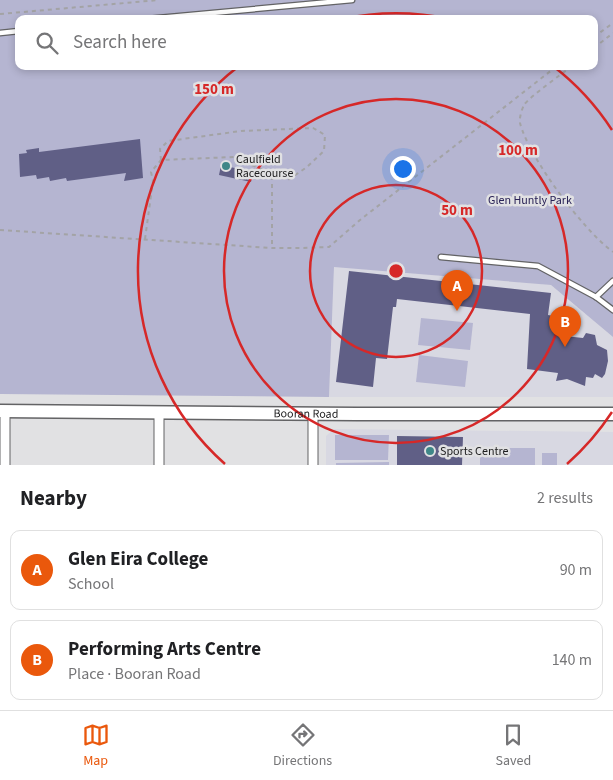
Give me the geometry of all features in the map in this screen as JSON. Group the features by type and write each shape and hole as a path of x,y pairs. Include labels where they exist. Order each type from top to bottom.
{"main road":[{"name":"Booran Road","path":"3,411 613,414"}],"street":[{"path":"3,411 5,465"},
{"path":"159,412 159,465"},
{"path":"313,413 313,465"}],"lane":[{"path":"190,15 352,0"},
{"path":"0,33 15,31"},
{"path":"441,257 538,266 596,297 613,310"},
{"path":"596,297 613,281"}],"path":[{"path":"0,14 159,0"},
{"path":"598,34 613,22"},
{"path":"598,45 613,33"},
{"path":"0,230 272,248 329,247 360,220 552,70"},
{"path":"567,70 525,103 519,121 529,144 559,194 592,232 613,252"},
{"path":"145,239 153,181 151,172 161,160 160,149 168,141 241,132 313,128 325,135 324,151 307,167 288,180 234,157 161,160"},
{"path":"272,174 272,248"}],"shaded area":[{"path":"334,266 551,285 613,337 613,397 329,397"},
{"path":"334,429 613,432 613,465 326,465 326,436"}],"green space":[{"name":"Caulfield Racecourse","path":"0,0 613,0 613,337 551,285 334,267 329,397 0,394"},
{"path":"421,318 473,323 470,350 418,345"},
{"path":"419,355 468,361 465,387 416,382"},
{"path":"335,435 389,435 388,460 335,460"},
{"path":"480,448 535,448 535,465 480,465"},
{"path":"542,453 557,453 557,465 542,465"},
{"path":"389,462 389,465 336,465 336,463"}],"building":[{"path":"140,139 143,178 124,181 126,173 67,181 66,178 50,181 49,177 37,179 36,175 20,177 19,154 27,153 26,150 39,148 39,152"},
{"path":"221,165 253,172 251,182 219,175"},
{"path":"349,271 551,293 548,315 558,317 556,335 583,338 586,333 595,335 597,345 607,350 608,361 605,374 602,378 595,374 593,378 586,377 585,386 567,379 556,381 558,373 527,369 530,314 397,299 396,307 393,307 387,359 376,358 373,387 336,382"},
{"name":"Sports Centre","path":"397,436 463,437 462,465 397,465"}],"place":[{"name":"Caulfield Racecourse","path":"226,166"},
{"name":"Glen Eira College","path":"457,311"},
{"name":"Performing Arts Centre","path":"565,347"},
{"name":"Sports Centre","path":"430,451"}],"park label":[{"name":"Glen Huntly Park","path":"530,200"}]}
